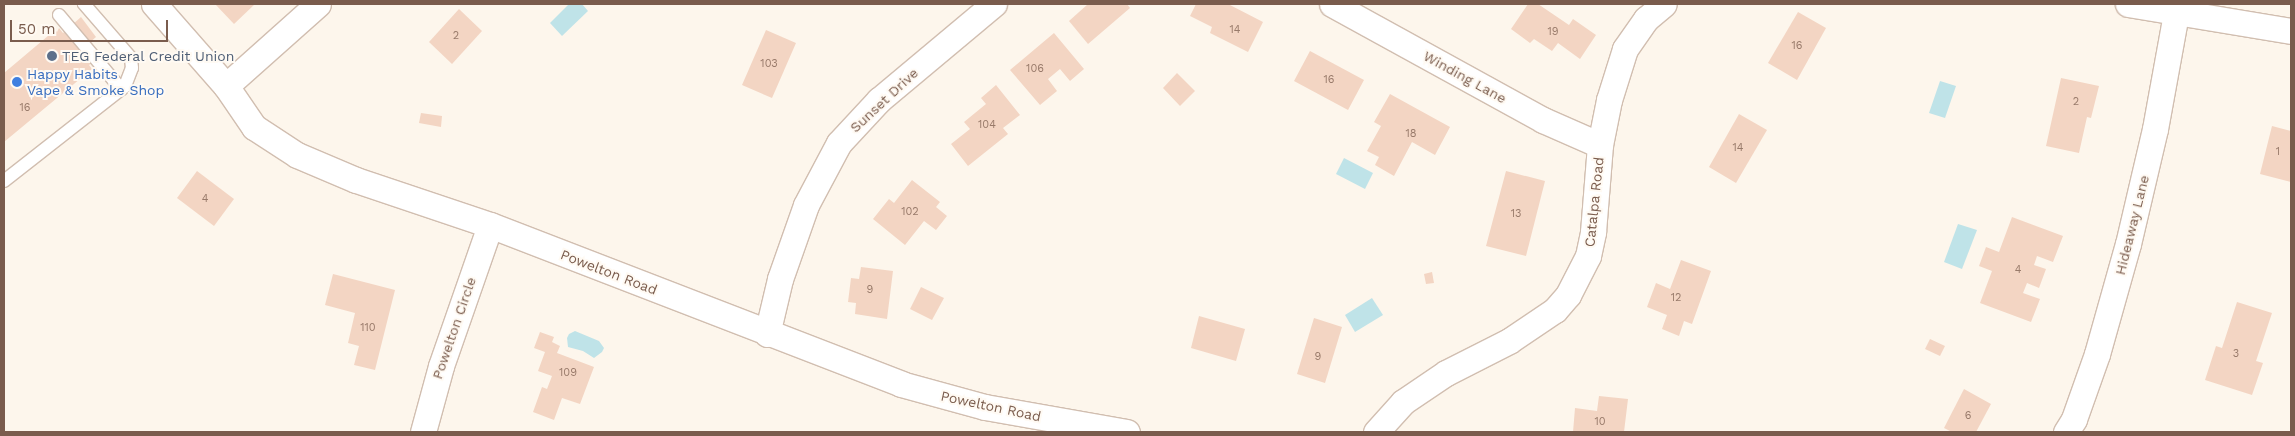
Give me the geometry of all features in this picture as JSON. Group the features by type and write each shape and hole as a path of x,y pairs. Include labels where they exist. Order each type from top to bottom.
{"street":[{"name":"Powelton Road","path":"154,4 226,86 254,127 297,155 356,180 490,225 767,334 901,384 985,407 1127,432"},
{"path":"226,86 318,4"},
{"name":"Sunset Drive","path":"767,334 780,279 806,205 839,144 879,100 994,4"},
{"name":"Winding Lane","path":"1332,4 1543,120 1600,145"},
{"name":"Catalpa Road","path":"1376,432 1403,402 1446,373 1509,341 1555,310 1568,295 1588,256 1593,232 1600,145 1608,100 1626,49 1646,19 1664,4"},
{"path":"2128,4 2291,31"},
{"name":"Hideaway Lane","path":"2066,432 2074,419 2097,354 2128,244 2155,129 2176,13"},
{"name":"Powelton Circle","path":"423,432 440,366 490,225"}],"lane":[{"path":"4,181 125,86 132,68 131,58 84,4"},
{"path":"59,15 121,90"}],"water":[{"path":"569,4 582,4 588,11 562,36 550,23"},
{"path":"1940,81 1956,86 1945,118 1929,113"},
{"path":"1344,158 1373,173 1365,189 1336,174"},
{"path":"1958,224 1977,230 1962,269 1944,262"},
{"path":"1372,298 1383,315 1355,332 1345,315"},
{"path":"575,331 599,341 604,348 602,352 594,358 583,351 568,347 567,338 569,334"}],"building":[{"path":"215,4 255,4 234,24"},
{"path":"1088,4 1127,4 1130,8 1088,44 1069,21"},
{"path":"1196,4 1228,4 1263,22 1248,52 1210,33 1212,27 1190,16"},
{"path":"1528,4 1538,4 1569,25 1573,19 1596,35 1580,59 1558,43 1552,51 1534,39 1530,43 1511,29"},
{"path":"459,9 482,31 452,64 429,42"},
{"path":"1798,12 1826,28 1797,80 1768,63"},
{"path":"81,17 96,37 79,52 85,60 88,57 93,62 89,65 92,69 4,142 4,73 55,30 57,32 59,28 63,33"},
{"path":"766,30 796,43 772,98 742,85"},
{"path":"1054,33 1084,69 1070,81 1060,69 1048,79 1057,91 1040,105 1010,70"},
{"path":"1310,51 1364,80 1348,110 1294,81"},
{"path":"1177,73 1195,91 1180,106 1163,88"},
{"path":"2061,78 2099,86 2091,118 2087,117 2079,153 2046,146"},
{"path":"996,85 1020,115 1003,128 1008,134 968,166 951,144 970,129 964,122 986,104 981,98"},
{"path":"1390,94 1450,127 1435,155 1412,142 1394,176 1375,165 1379,157 1367,151 1381,126 1374,122"},
{"path":"421,113 442,116 441,127 419,123"},
{"path":"1739,114 1767,130 1736,183 1709,167"},
{"path":"2272,126 2291,131 2291,182 2260,174"},
{"path":"197,171 234,199 214,226 177,198"},
{"path":"1506,171 1545,181 1526,256 1486,246"},
{"path":"912,180 940,202 936,207 947,216 936,230 924,221 905,245 873,219 889,199 894,203"},
{"path":"2012,217 2063,236 2053,262 2037,256 2034,265 2046,269 2039,288 2027,283 2023,293 2040,299 2031,322 1980,303 1992,271 1979,266 1986,247 1999,252"},
{"path":"1681,260 1711,271 1692,324 1684,321 1679,336 1662,329 1667,315 1647,307 1656,283 1670,289"},
{"path":"861,267 893,271 887,319 855,314 856,303 848,302 851,278 859,279"},
{"path":"1432,272 1434,283 1426,284 1424,274"},
{"path":"333,274 395,290 375,370 354,365 359,346 348,343 355,313 325,305"},
{"path":"921,287 944,298 932,320 910,309"},
{"path":"2237,302 2272,313 2256,361 2263,363 2252,395 2205,380 2216,346 2222,348"},
{"path":"1199,316 1245,329 1236,361 1191,348"},
{"path":"1314,318 1342,327 1325,383 1297,374"},
{"path":"540,332 554,337 552,342 560,346 557,353 594,367 580,404 562,398 554,420 533,412 542,387 547,389 552,376 538,371 545,352 534,348"},
{"path":"1930,339 1945,346 1940,356 1925,349"},
{"path":"1964,389 1991,404 1976,432 1952,432 1944,428"},
{"path":"1599,396 1628,399 1624,432 1573,432 1575,408 1597,411"}],"place":[{"name":"TEG Federal Credit Union","path":"52,56"},
{"name":"Happy Habits Vape & Smoke Shop","path":"17,82"}]}
